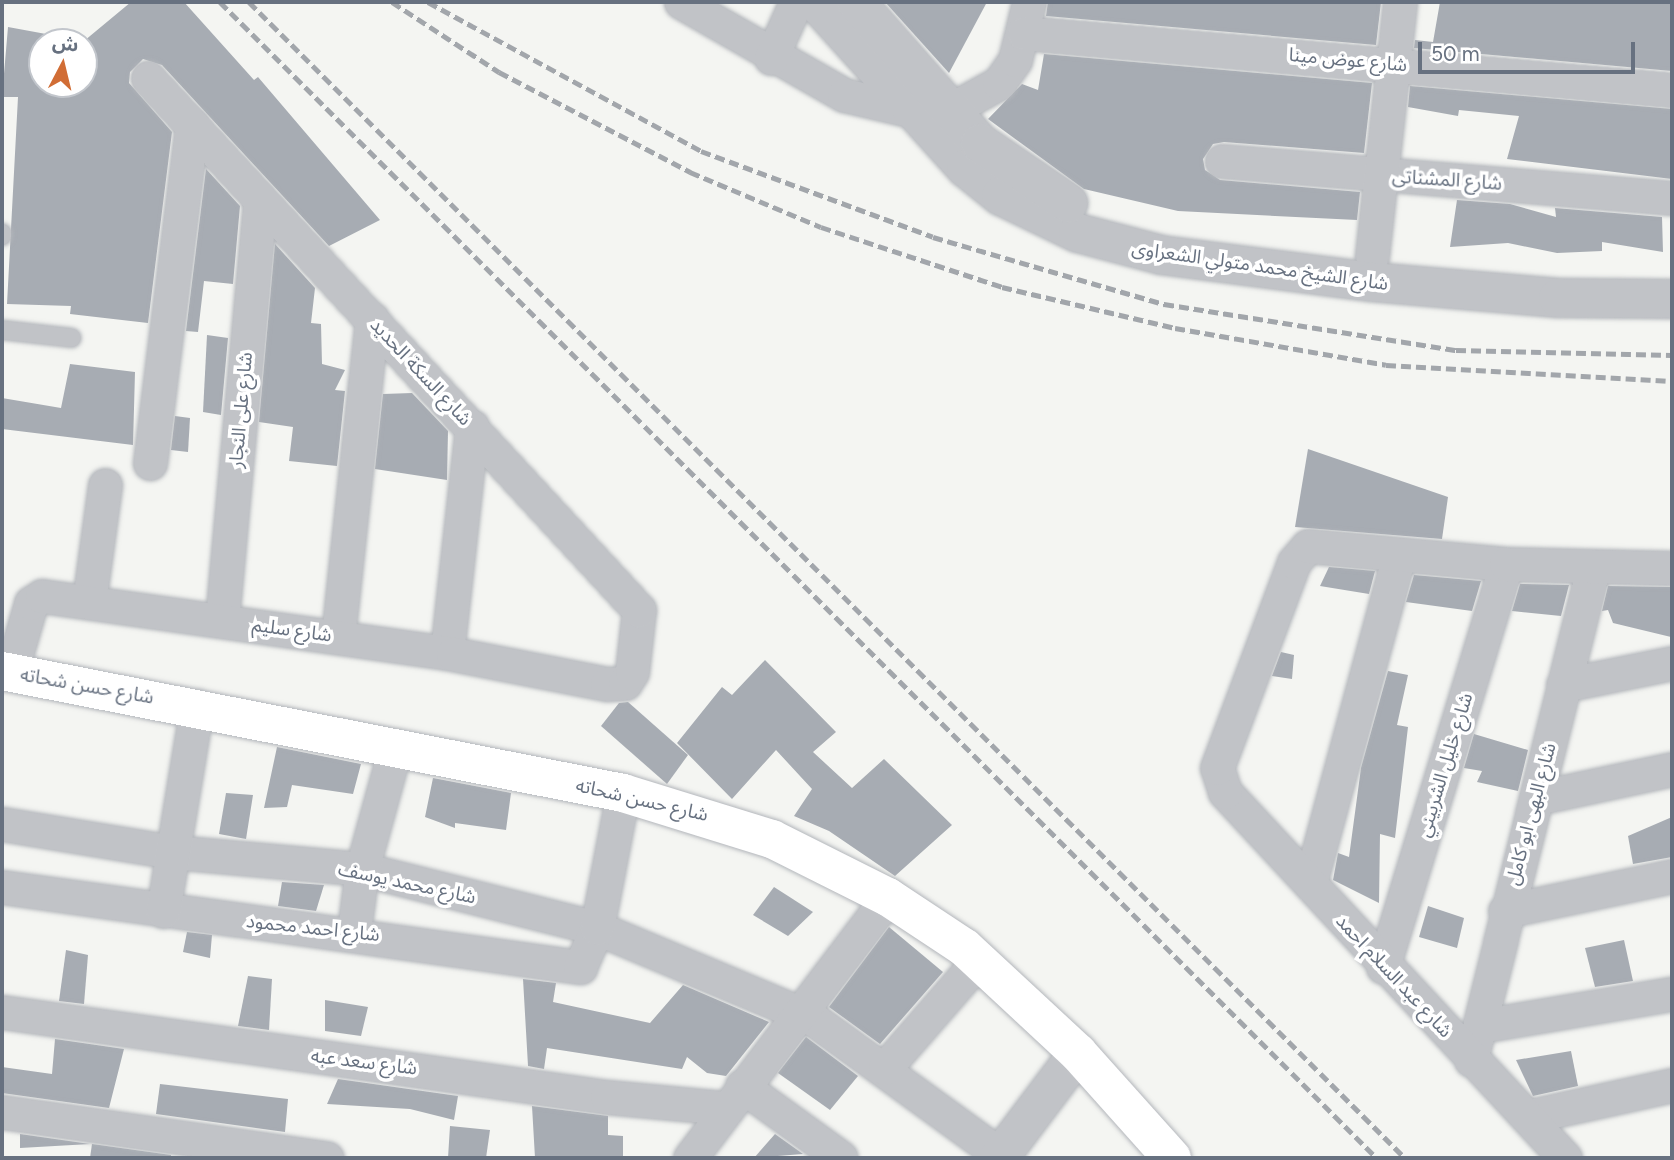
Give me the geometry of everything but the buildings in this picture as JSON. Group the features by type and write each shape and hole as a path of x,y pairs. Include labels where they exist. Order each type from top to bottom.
{"main road":[{"name":"شارع حسن شحاته","path":"6,672 197,706 395,749 623,793 772,839 888,897 979,960 1078,1053 1172,1158"}],"street":[{"path":"681,2 771,58 844,95 909,110 950,110 999,83 1026,17"},
{"path":"771,58 796,2"},
{"name":"شارع الشيخ محمد متولي الشعراوى","path":"816,2 909,110 1001,196 1119,247 1372,282 1558,298 1672,299"},
{"name":"شارع الشيخ محمد متولي الشعراوى","path":"856,2 980,143 1040,188 1128,226 1372,256 1563,274 1672,276"},
{"path":"1372,256 1400,2"},
{"name":"شارع عوض مينا","path":"1026,17 1394,64 1672,90"},
{"name":"شارع السكة الحديد","path":"148,78 639,610 625,683"},
{"path":"150,463 192,125"},
{"name":"شارع المشناتى","path":"1222,161 1672,198"},
{"name":"شارع على النجار","path":"222,620 260,200"},
{"path":"338,637 372,319"},
{"path":"447,653 472,426"},
{"path":"89,602 105,485"},
{"name":"شارع عبد السلام احمد","path":"1399,556 1315,546 1297,555 1217,768 1225,792 1310,883 1383,967 1471,1060 1530,1116 1565,1158"},
{"path":"1310,883 1399,556 1592,568 1672,568"},
{"name":"شارع خليل الشربيني","path":"1383,967 1506,564"},
{"name":"شارع البهى ابو كامل","path":"1471,1060 1505,911 1536,798 1592,568"},
{"name":"شارع سليم","path":"6,672 36,598 89,602 222,620 447,653 625,683"},
{"path":"1563,685 1672,663"},
{"path":"163,912 197,706"},
{"path":"354,931 362,869 395,749"},
{"path":"1536,798 1672,769"},
{"path":"597,928 623,793"},
{"name":"شارع محمد يوسف","path":"2,824 173,852 362,869 597,928 796,1011 886,1068 1002,1157"},
{"path":"1505,911 1672,876"},
{"name":"شارع احمد محمود","path":"2,887 163,912 354,931 580,967 597,928"},
{"path":"690,1158 796,1011 888,897"},
{"path":"886,1068 979,960"},
{"path":"1480,1026 1672,995"},
{"name":"شارع سعد عبه","path":"2,1012 607,1097 734,1097"},
{"path":"1002,1157 1078,1053"},
{"path":"1530,1116 1672,1086"},
{"path":"734,1097 841,1158"},
{"path":"2,1112 327,1158"}],"lane":[{"path":"2,330 72,338"}],"railway":[{"path":"220,2 1377,1158"},
{"path":"249,2 1405,1158"},
{"path":"392,2 499,72 690,172 821,227 1002,287 1175,328 1386,365 1672,381"},
{"path":"428,2 701,151 933,237 1164,304 1456,350 1672,355"}]}
